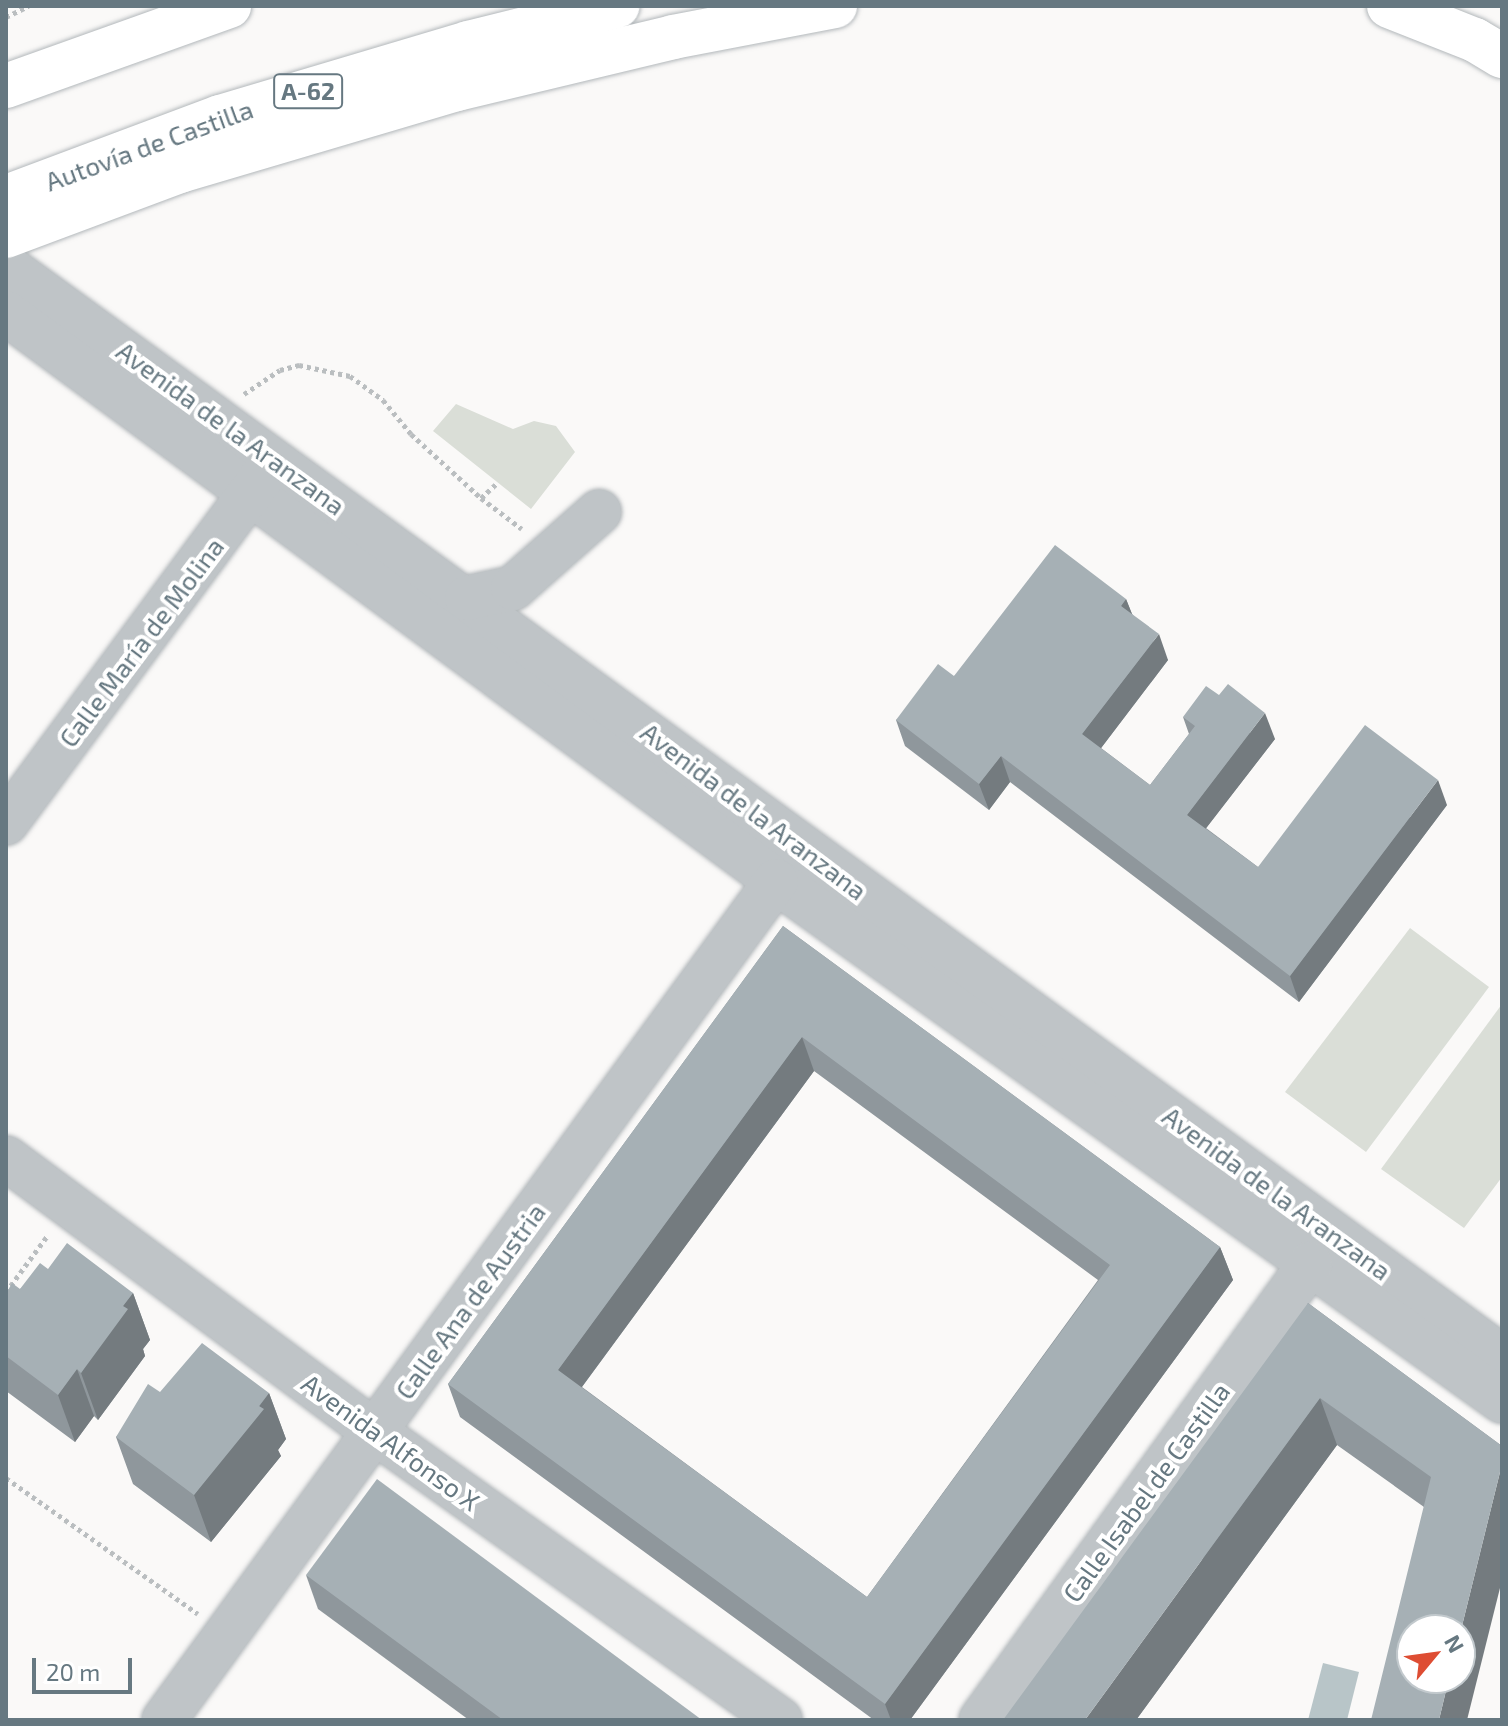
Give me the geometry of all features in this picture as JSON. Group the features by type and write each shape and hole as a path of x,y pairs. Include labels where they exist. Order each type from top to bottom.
{"highway":[{"path":"6,86 229,6"},
{"name":"Autovía de Castilla","path":"6,197 220,117 468,43 617,6"},
{"path":"6,236 180,171 457,89 673,37 835,6"},
{"path":"1389,6 1475,40 1502,56"}],"street":[{"name":"Avenida de la Aranzana","path":"6,266 123,374 263,476 776,881 1502,1401"},
{"name":"Avenida de la Aranzana","path":"6,313 123,374 213,415 263,476 467,598 1502,1357"},
{"name":"Calle María de Molina","path":"6,823 263,476"},
{"path":"467,598 513,588 548,557 605,519 533,604 529,644"},
{"name":"Calle Ana de Austria","path":"164,1720 776,881"},
{"name":"Avenida Alfonso X","path":"6,1158 375,1432 780,1720"},
{"name":"Calle Isabel de Castilla","path":"981,1720 1310,1264"}],"path":[{"path":"6,17 29,6"},
{"path":"213,415 280,370 316,365 350,376 383,400 411,434 481,498 533,538 548,557"},
{"path":"481,498 498,482"},
{"path":"6,1292 70,1206"},
{"path":"6,1478 227,1634"}],"shaded area":[{"path":"456,404 513,429 534,421 556,426 575,452 531,509 433,431"},
{"path":"1410,928 1489,987 1366,1152 1285,1092"},
{"path":"1502,1004 1502,1177 1464,1228 1381,1169"},
{"path":"1323,1663 1359,1672 1347,1720 1308,1720"}],"building":[{"path":"1055,545 1126,599 1121,606 1159,634 1082,734 1150,785 1195,726 1183,717 1206,686 1219,695 1228,684 1265,713 1187,815 1258,867 1365,725 1438,780 1290,976 1001,756 979,784 896,720 938,664 954,676"},
{"path":"783,926 1220,1247 885,1704 448,1384","holes":["802,1037 1110,1265 867,1597 558,1370"]},
{"path":"67,1243 133,1293 123,1306 128,1309 81,1373 77,1369 58,1395 6,1356 6,1294 12,1283 20,1289 40,1263 48,1269"},
{"path":"1308,1303 1502,1446 1502,1464 1465,1614 1397,1614 1431,1477 1320,1398 1085,1720 1003,1720"},
{"path":"202,1343 269,1393 259,1406 264,1409 194,1495 116,1437 148,1384 160,1392"},
{"path":"377,1479 702,1720 503,1720 306,1575"},
{"path":"1396,1619 1396,1694 1445,1694 1439,1720 1371,1720"}]}
